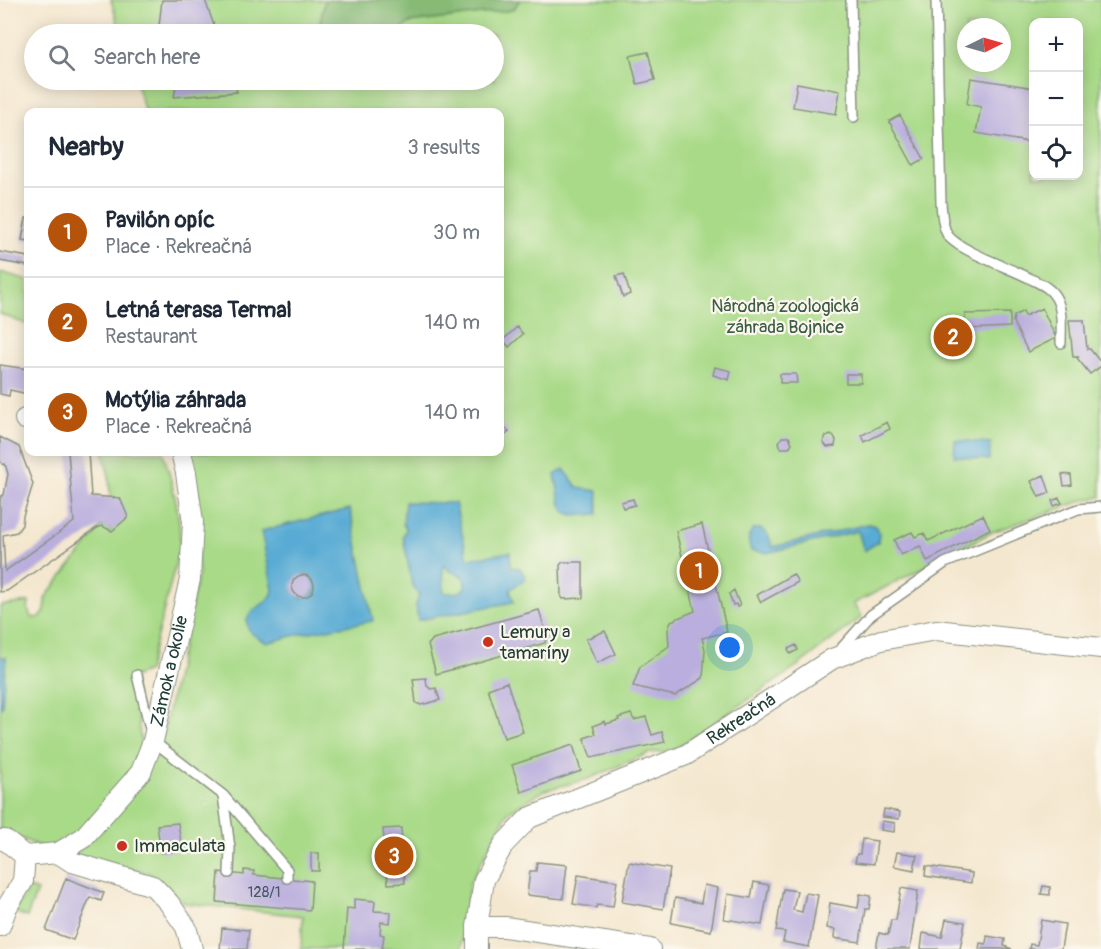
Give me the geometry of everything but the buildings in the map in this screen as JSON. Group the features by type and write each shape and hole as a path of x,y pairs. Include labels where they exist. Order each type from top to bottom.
{"street":[{"name":"Zámok a okolie","path":"58,853 83,838 141,772 153,741 190,579 193,522 182,456"},
{"name":"Rekreačná","path":"477,949 477,927 484,880 504,844 529,818 686,755 832,659 881,640 936,630 1101,648"},
{"path":"0,840 5,840 25,856 58,853 72,862 153,886 169,903 186,927 192,949"},
{"path":"0,926 7,907 23,881 25,856"},
{"path":"477,927 505,927 650,949"}],"lane":[{"path":"850,0 854,117"},
{"path":"936,0 943,223 952,241 1012,269 1051,291 1058,299 1060,309 1061,343"},
{"path":"832,659 871,615 945,563 1078,509 1101,507"},
{"path":"136,675 153,741 223,795 287,870 287,878"},
{"path":"223,795 230,848 229,873"}],"green space":[{"path":"111,0 325,0 320,22 323,24 118,24"},
{"path":"325,0 520,0 513,10 408,24 323,24 320,22"},
{"name":"Národná zoologická záhrada Bojnice","path":"520,0 1101,0 1101,497 1087,499 992,532 853,604 862,617 788,673 672,751 649,753 588,779 545,790 508,812 469,885 461,949 301,949 303,916 185,903 149,873 36,845 0,829 0,712 6,657 0,657 0,606 29,602 28,610 31,617 42,616 45,610 45,598 102,526 112,531 109,476 104,456 164,456 173,487 179,522 180,547 148,671 133,677 141,743 162,738 199,572 188,456 504,456 504,108 144,108 138,90 504,90 504,24 408,24 512,10"},
{"path":"0,272 24,279 24,323 0,314"},
{"path":"29,888 37,891 27,917 14,912"}],"water":[{"path":"955,440 991,443 989,460 954,456"},
{"path":"564,469 578,488 598,491 598,514 575,515 568,514 564,510 555,475"},
{"path":"405,502 455,503 468,559 510,552 511,567 520,568 526,578 510,590 514,602 418,620 416,605 419,594 412,585 403,536 406,529 403,524","holes":["443,564 450,571 463,577 465,588 460,592 444,593"]},
{"path":"350,509 373,621 300,634 267,643 254,635 248,628 249,616 252,611 267,601 273,590 261,531","holes":["305,575 313,583 313,591 312,594 301,598 293,591 293,584 297,578"]},
{"path":"868,524 875,526 879,533 878,542 864,551 858,531 767,553 751,551 749,542 753,529 761,529 768,535 773,547"},
{"path":"0,657 6,657 2,707 0,707"}],"place":[{"name":"Letná terasa Termal","path":"953,337"},
{"name":"Pavilón opíc","path":"699,571"},
{"name":"Lemury a tamaríny","path":"488,642"},
{"name":"Immaculata","path":"122,846"},
{"name":"Motýlia záhrada","path":"394,856"}]}
